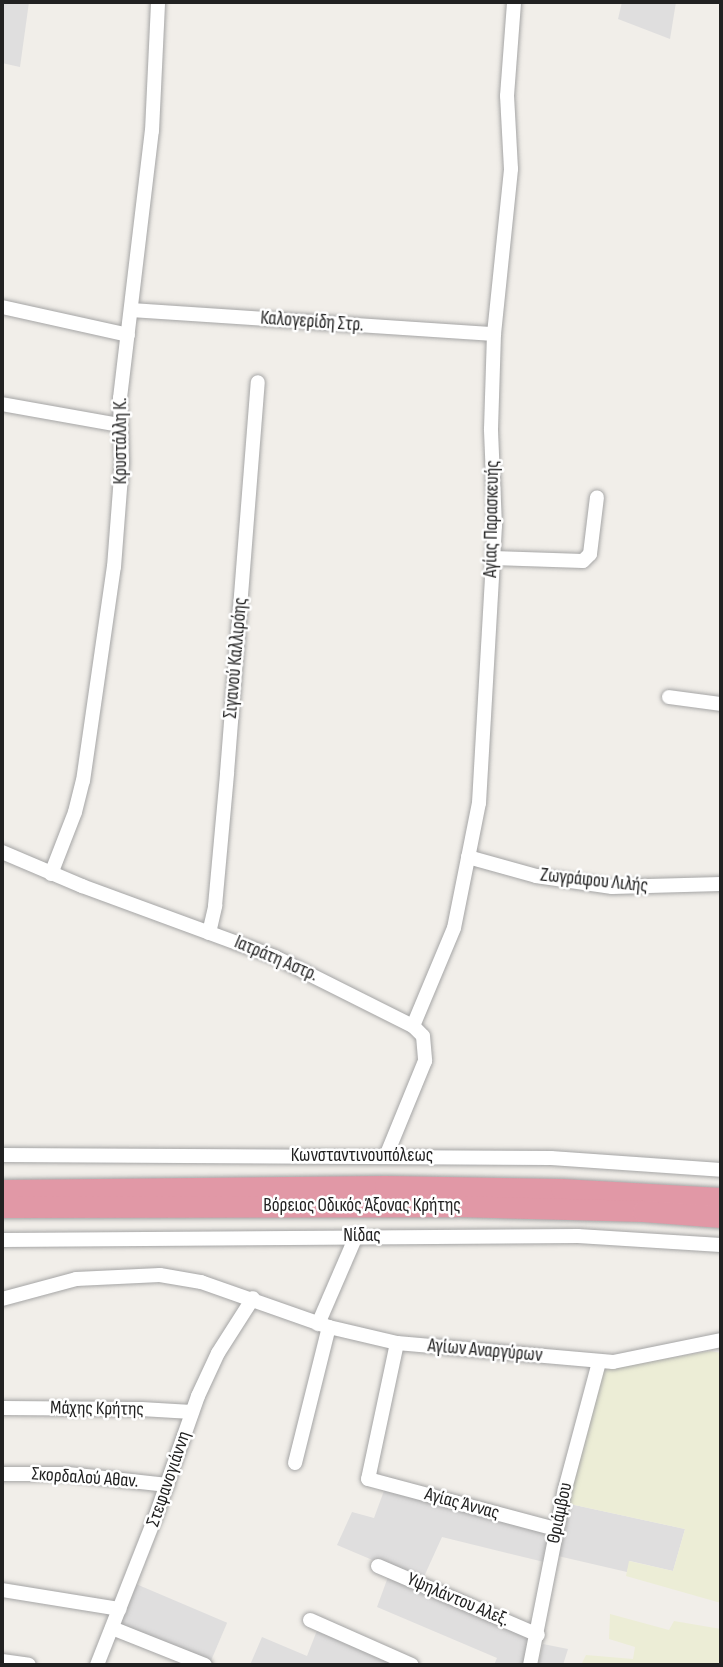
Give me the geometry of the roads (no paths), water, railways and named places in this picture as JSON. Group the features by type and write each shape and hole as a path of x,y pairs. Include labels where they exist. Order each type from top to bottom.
{"highway":[{"name":"Βόρειος Οδικός Άξονας Κρήτης","path":"2,1190 385,1186 561,1189 721,1198"},
{"name":"Βόρειος Οδικός Άξονας Κρήτης","path":"2,1208 456,1206 643,1211 721,1217"}],"street":[{"name":"Κρυστάλλη Κ.","path":"51,874 75,812 89,743 118,539 122,462 120,398 152,131 158,2"},
{"name":"Αγίας Παρασκευής","path":"413,1026 454,928 479,803 493,558 494,334 511,169 507,96 514,2"},
{"path":"2,307 128,335"},
{"name":"Καλογερίδη Στρ.","path":"131,310 494,334"},
{"name":"Σιγανού Καλλιρόης","path":"209,933 215,906 227,772 258,382"},
{"path":"2,404 120,425"},
{"path":"493,558 583,561 590,554 597,497"},
{"path":"669,697 721,704"},
{"name":"Ιατράτη Αστρ.","path":"2,852 51,874 295,966 413,1026"},
{"name":"Ζωγράφου Λιλής","path":"468,857 536,876 600,886 646,888 721,884"},
{"path":"386,1156 425,1061 423,1036 413,1026"},
{"name":"Κωνσταντινουπόλεως","path":"2,1155 563,1158 721,1170"},
{"path":"295,1463 323,1325 356,1236"},
{"name":"Νίδας","path":"2,1240 578,1236 721,1245"},
{"name":"Αγίων Αναργύρων","path":"2,1299 76,1279 145,1275 189,1279 253,1298 323,1325 397,1343 599,1362 636,1359 720,1341"},
{"name":"Στεφανογιάννη","path":"97,1665 167,1485 192,1412 218,1353 253,1298"},
{"name":"Αγίας Άννας","path":"397,1343 368,1479 556,1529"},
{"name":"Θριάμβου","path":"530,1665 538,1635 556,1529 599,1362"},
{"name":"Μάχης Κρήτης","path":"2,1408 192,1412"},
{"name":"Σκορδαλού Αθαν.","path":"2,1474 68,1474 167,1485"},
{"name":"Υψηλάντου Αλεξ.","path":"378,1566 538,1635"},
{"path":"2,1590 119,1609"},
{"path":"310,1620 412,1665"},
{"path":"111,1628 205,1665"},
{"path":"2,1661 29,1665"}]}
